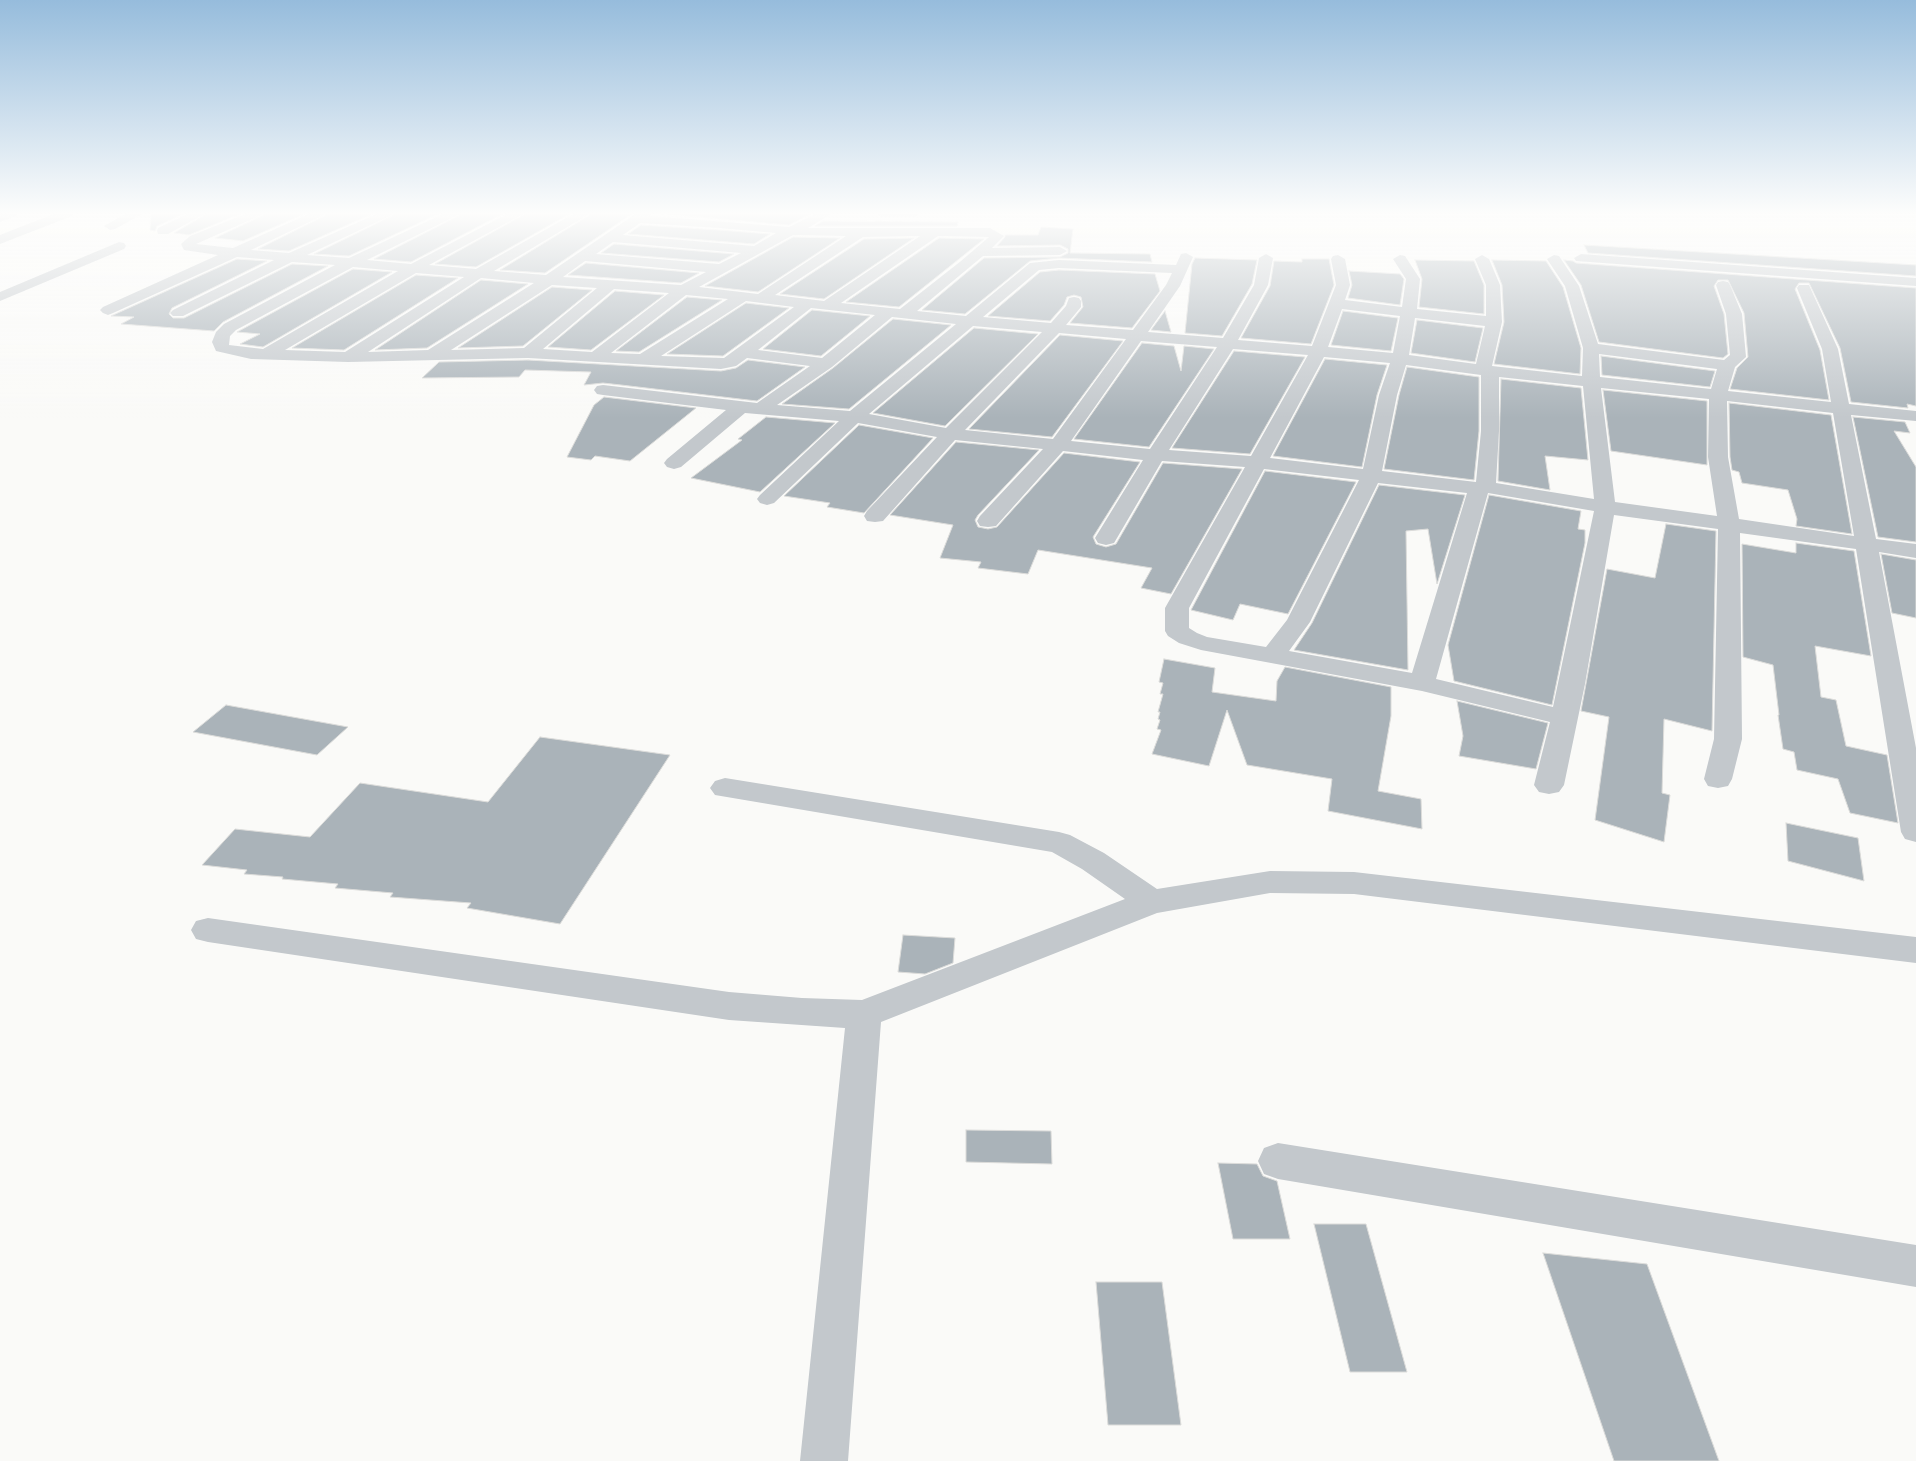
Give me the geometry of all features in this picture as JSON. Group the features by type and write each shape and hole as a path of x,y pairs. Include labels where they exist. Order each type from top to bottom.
{"street":[{"path":"0,297 37,281"},
{"path":"108,310 172,281"},
{"path":"178,313 242,281"},
{"path":"317,281 230,327 222,335 220,342 222,348 251,354 348,357 528,353 721,364 730,362 744,353 807,304"},
{"path":"267,354 391,281"},
{"path":"348,357 467,281"},
{"path":"432,355 547,281"},
{"path":"567,281 683,290 970,321 1400,358 1486,370 1718,393 1916,416"},
{"path":"598,356 683,290 700,281"},
{"path":"760,299 787,281"},
{"path":"826,306 863,281"},
{"path":"674,463 751,408 826,363 939,281"},
{"path":"767,499 854,417 1017,281"},
{"path":"988,521 1057,446 1175,281"},
{"path":"1106,538 1156,455 1229,342 1261,286 1262,281"},
{"path":"1342,281 1343,285 1318,350 1176,608 1177,631 1201,643 1422,683 1565,718"},
{"path":"1272,656 1298,622 1371,476 1388,396 1400,358 1413,281"},
{"path":"1422,683 1483,488 1486,370 1494,322 1493,286 1491,281"},
{"path":"1549,785 1565,718 1605,507 1591,381 1591,348 1572,286 1569,281"},
{"path":"528,353 610,284"},
{"path":"1718,779 1728,739 1729,524 1718,457 1718,393 1727,365 1738,357 1734,314 1723,285"},
{"path":"1804,288 1830,349 1884,640 1916,832"},
{"path":"644,359 742,297"},
{"path":"875,516 950,434 1055,328 1073,307 1074,301"},
{"path":"1336,304 1494,322"},
{"path":"1591,348 1727,365"},
{"path":"744,353 826,363"},
{"path":"603,390 751,408 854,417 950,434 1057,446 1258,462 1483,488 1916,551"},
{"path":"725,788 1059,843 1093,861 1152,902"},
{"path":"208,930 729,1006 802,1012 864,1014 1152,902 1270,882 1354,883 1916,950"},
{"path":"824,1461 864,1014"},
{"path":"1278,1161 1916,1266"}],"building":[{"path":"188,281 226,281 172,308 169,314 173,318 184,318 258,281 300,281 223,322 214,331 121,324 134,317 111,316"},
{"path":"331,281 376,281 263,347 240,344 260,334 237,332"},
{"path":"406,281 453,281 344,350 292,348"},
{"path":"479,281 528,284 427,348 375,350"},
{"path":"655,281 684,281 681,283"},
{"path":"714,281 774,281 758,292 705,286"},
{"path":"800,281 850,281 824,299 780,294"},
{"path":"876,281 931,281 899,307 846,302"},
{"path":"956,281 1005,281 965,314 922,310"},
{"path":"1029,281 1157,281 1160,291 1132,328 1070,323 1083,307 1081,297 1074,295 1067,297 1064,305 1050,321 988,316"},
{"path":"1190,281 1253,281 1222,336 1185,333"},
{"path":"1271,281 1333,281 1334,285 1311,344 1241,338 1270,286"},
{"path":"1351,281 1404,281 1400,305 1348,298 1352,285"},
{"path":"1422,281 1482,281 1484,285 1484,314 1419,307"},
{"path":"1500,281 1559,281 1563,287 1581,348 1580,374 1494,364 1504,322"},
{"path":"1578,281 1717,281 1714,286 1724,314 1728,354 1723,358 1599,342"},
{"path":"1729,281 1823,281 1916,288 1916,406 1907,404 1908,408 1851,402 1840,348 1809,283 1799,283 1795,289 1820,350 1829,400 1730,389 1737,368 1748,357 1744,313"},
{"path":"552,287 592,290 523,346 458,348"},
{"path":"615,291 664,295 591,350 548,347"},
{"path":"687,297 722,300 639,352 616,351"},
{"path":"746,303 789,308 723,356 667,354"},
{"path":"812,310 870,316 821,356 763,349"},
{"path":"1165,311 1171,332 1151,330"},
{"path":"1343,311 1398,318 1391,351 1331,345"},
{"path":"893,319 951,325 849,409 782,404 833,368"},
{"path":"1417,320 1483,328 1475,362 1411,353"},
{"path":"974,328 1038,334 945,426 873,413"},
{"path":"1060,335 1123,341 1052,437 969,429"},
{"path":"1142,343 1174,346 1181,371 1184,346 1214,349 1149,447 1074,439"},
{"path":"1234,351 1305,357 1250,454 1172,448"},
{"path":"1601,356 1715,371 1710,387 1602,375"},
{"path":"1325,359 1387,365 1377,395 1362,467 1273,456"},
{"path":"528,360 721,371 736,368 748,360 805,367 757,401 603,383 584,385 591,372 525,370 519,377 422,378 439,362"},
{"path":"1407,367 1479,377 1479,431 1474,480 1384,469 1399,395"},
{"path":"1501,379 1581,388 1588,460 1545,456 1550,490 1498,481"},
{"path":"1603,390 1707,401 1707,465 1611,451"},
{"path":"604,397 696,408 630,461 595,456 591,460 567,457 594,405"},
{"path":"1729,403 1831,415 1852,534 1796,526 1797,519 1788,490 1742,483 1739,472 1732,470"},
{"path":"766,417 835,423 760,492 691,478 742,440 738,439"},
{"path":"1853,417 1905,422 1910,433 1894,431 1916,467 1916,542 1878,537"},
{"path":"859,425 933,438 864,513 827,507 830,503 784,496"},
{"path":"956,442 1039,450 978,515 975,520 978,527 988,529 997,527 1064,453 1140,462 1093,537 1096,544 1106,547 1116,544 1163,463 1242,469 1171,594 1141,588 1152,568 1038,550 1028,574 978,568 981,562 940,558 953,525 890,515"},
{"path":"1265,471 1356,482 1288,614 1240,604 1233,620 1191,610"},
{"path":"1379,485 1465,495 1437,584 1428,529 1406,531 1408,670 1294,650 1312,623"},
{"path":"1489,495 1581,511 1578,529 1585,530 1585,543 1552,705 1454,681 1448,645"},
{"path":"1666,524 1716,531 1712,731 1664,719 1662,793 1670,795 1664,842 1595,820 1609,717 1581,711 1607,569 1655,578"},
{"path":"1796,543 1854,551 1871,656 1815,646 1821,697 1836,700 1846,746 1887,755 1898,823 1850,813 1838,779 1797,770 1794,752 1783,749 1773,665 1743,657 1742,544 1796,553"},
{"path":"1881,554 1916,560 1916,618 1892,613"},
{"path":"1164,659 1215,668 1212,692 1276,701 1277,681 1285,667 1391,687 1391,716 1378,791 1421,799 1422,829 1328,811 1332,779 1247,765 1227,710 1209,766 1152,754 1161,730 1157,729 1160,720 1158,719 1160,712 1158,712 1163,694 1160,694 1163,683 1159,682"},
{"path":"1457,701 1548,723 1536,769 1459,756 1463,736"},
{"path":"226,705 348,727 317,755 193,732"},
{"path":"540,737 670,755 560,924 467,908 471,903 390,897 393,893 335,888 338,884 244,874 247,870 202,865 235,829 310,837 360,783 488,802"},
{"path":"1786,823 1858,838 1864,881 1788,861"},
{"path":"903,935 955,938 953,963 925,974 898,972"},
{"path":"966,1130 1051,1131 1052,1164 966,1162"},
{"path":"1218,1163 1257,1164 1263,1176 1277,1181 1290,1239 1233,1239"},
{"path":"1314,1224 1366,1224 1407,1372 1350,1372"},
{"path":"1543,1253 1647,1264 1719,1461 1614,1461"},
{"path":"1096,1282 1162,1282 1181,1425 1108,1425"}]}
